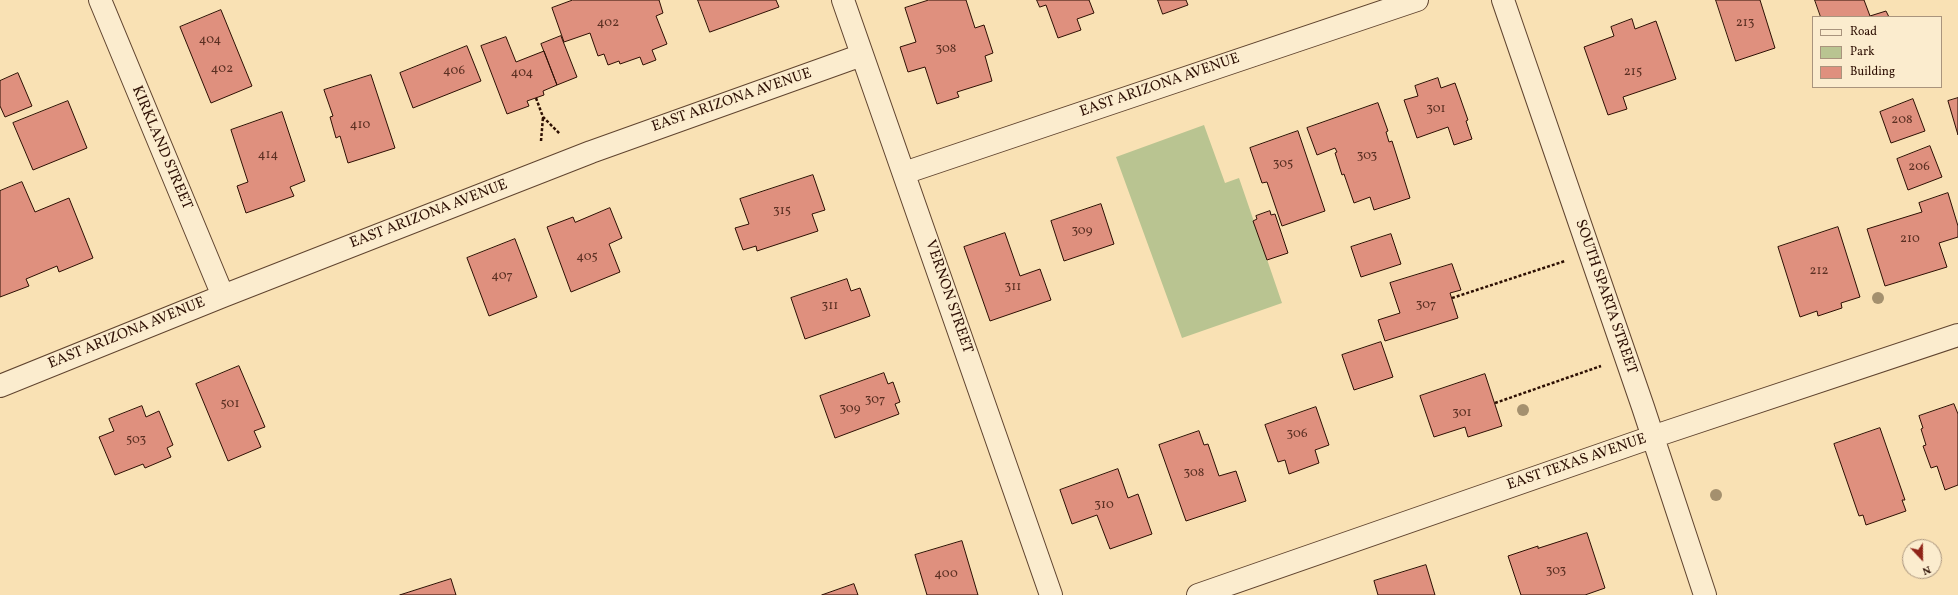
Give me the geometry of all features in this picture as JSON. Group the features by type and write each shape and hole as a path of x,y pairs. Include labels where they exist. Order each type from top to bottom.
{"street":[{"name":"KIRKLAND STREET","path":"100,0 223,296"},
{"name":"VERNON STREET","path":"843,0 1051,595"},
{"name":"EAST ARIZONA AVENUE","path":"904,173 1417,0"},
{"name":"SOUTH SPARTA STREET","path":"1504,0 1705,595"},
{"name":"EAST ARIZONA AVENUE","path":"0,386 223,296 641,133 862,55"},
{"name":"EAST TEXAS AVENUE","path":"1198,595 1652,437 1958,336"}],"path":[{"path":"536,98 543,117 560,134"},
{"path":"541,141 543,117"},
{"path":"1452,298 1569,260"},
{"path":"1495,403 1604,365"}],"green space":[{"path":"1204,125 1225,183 1239,178 1282,303 1182,338 1116,157"}],"building":[{"path":"573,0 659,0 663,13 656,16 667,44 652,50 656,60 643,65 640,57 620,64 619,61 608,65 604,54 598,56 590,33 564,42 552,8"},
{"path":"698,0 776,0 779,7 710,32"},
{"path":"929,0 966,0 975,28 984,25 993,53 985,56 992,81 957,92 959,97 937,104 925,67 908,72 900,47 916,42 905,8"},
{"path":"1037,0 1089,0 1094,13 1077,19 1081,30 1058,38 1046,5 1040,7"},
{"path":"1158,0 1186,0 1188,5 1163,14"},
{"path":"1716,0 1760,0 1775,48 1736,61"},
{"path":"1815,0 1864,0 1870,16 1821,16"},
{"path":"221,10 252,86 211,103 180,27"},
{"path":"1886,11 1888,16 1870,16"},
{"path":"1632,19 1635,29 1656,21 1676,79 1623,97 1627,109 1608,115 1584,47 1614,36 1611,27"},
{"path":"561,36 577,77 557,85 541,44"},
{"path":"506,37 516,62 544,51 557,85 543,91 544,95 527,101 529,106 507,114 481,46"},
{"path":"467,46 481,81 413,108 400,73"},
{"path":"18,73 32,106 5,117 0,106 0,81"},
{"path":"371,75 395,148 348,163 340,136 336,138 330,117 333,116 324,90"},
{"path":"1438,78 1441,88 1455,83 1468,120 1466,121 1472,139 1454,145 1448,127 1417,138 1404,100 1418,96 1415,86"},
{"path":"1958,98 1958,135 1948,101"},
{"path":"1913,99 1925,131 1891,143 1880,112"},
{"path":"68,101 87,148 33,170 13,123"},
{"path":"1378,103 1388,131 1386,132 1389,142 1392,141 1410,198 1374,210 1370,197 1354,203 1344,174 1342,175 1335,153 1337,152 1335,148 1317,155 1307,128"},
{"path":"282,112 305,181 290,187 294,196 246,213 237,186 248,182 231,130"},
{"path":"1298,131 1325,211 1282,226 1267,182 1262,183 1250,148"},
{"path":"1930,146 1942,177 1908,190 1897,159"},
{"path":"813,175 825,210 812,214 818,231 757,251 756,246 743,250 735,228 749,224 740,199"},
{"path":"22,182 35,212 69,198 93,258 59,272 57,266 26,279 29,286 0,297 0,191"},
{"path":"1948,193 1958,226 1958,237 1939,243 1947,267 1885,286 1867,229 1922,212 1919,203"},
{"path":"1101,204 1114,244 1064,261 1051,221"},
{"path":"610,208 622,238 609,244 620,272 571,292 547,227 573,217 575,222"},
{"path":"1270,211 1271,215 1275,214 1288,253 1267,260 1253,221 1257,219 1256,216"},
{"path":"1838,227 1860,297 1841,303 1842,308 1818,316 1817,311 1800,317 1778,247"},
{"path":"1005,233 1020,276 1040,269 1051,300 990,321 964,247"},
{"path":"1391,234 1401,264 1361,277 1351,247"},
{"path":"515,239 537,297 489,316 467,258"},
{"path":"1452,264 1461,290 1450,293 1458,318 1385,341 1378,320 1400,313 1390,283"},
{"path":"847,279 851,291 860,288 870,316 805,339 791,298"},
{"path":"1381,342 1393,377 1354,390 1342,355"},
{"path":"239,366 265,427 254,431 261,447 228,461 196,384"},
{"path":"884,373 888,384 893,382 900,402 895,404 899,414 835,438 820,396"},
{"path":"1485,374 1502,426 1468,437 1465,427 1434,437 1420,396"},
{"path":"1954,404 1958,414 1958,485 1945,490 1937,466 1931,468 1923,446 1926,445 1919,416"},
{"path":"142,406 146,417 159,411 173,445 167,448 171,457 145,468 143,464 115,475 99,437 114,431 109,419"},
{"path":"1316,407 1329,445 1315,450 1319,463 1289,474 1285,460 1278,462 1265,425"},
{"path":"1880,428 1905,500 1902,500 1906,511 1866,525 1863,515 1859,516 1834,444"},
{"path":"1199,431 1204,445 1208,444 1219,476 1236,471 1246,501 1186,521 1159,445"},
{"path":"1118,469 1128,498 1138,494 1152,534 1110,549 1097,515 1072,524 1060,490"},
{"path":"1587,533 1605,588 1585,595 1521,595 1508,556 1538,546 1538,548"},
{"path":"962,541 978,595 927,595 915,555"},
{"path":"1426,565 1435,595 1378,595 1374,581"},
{"path":"451,579 456,595 400,595"},
{"path":"854,584 858,595 822,595"}]}
